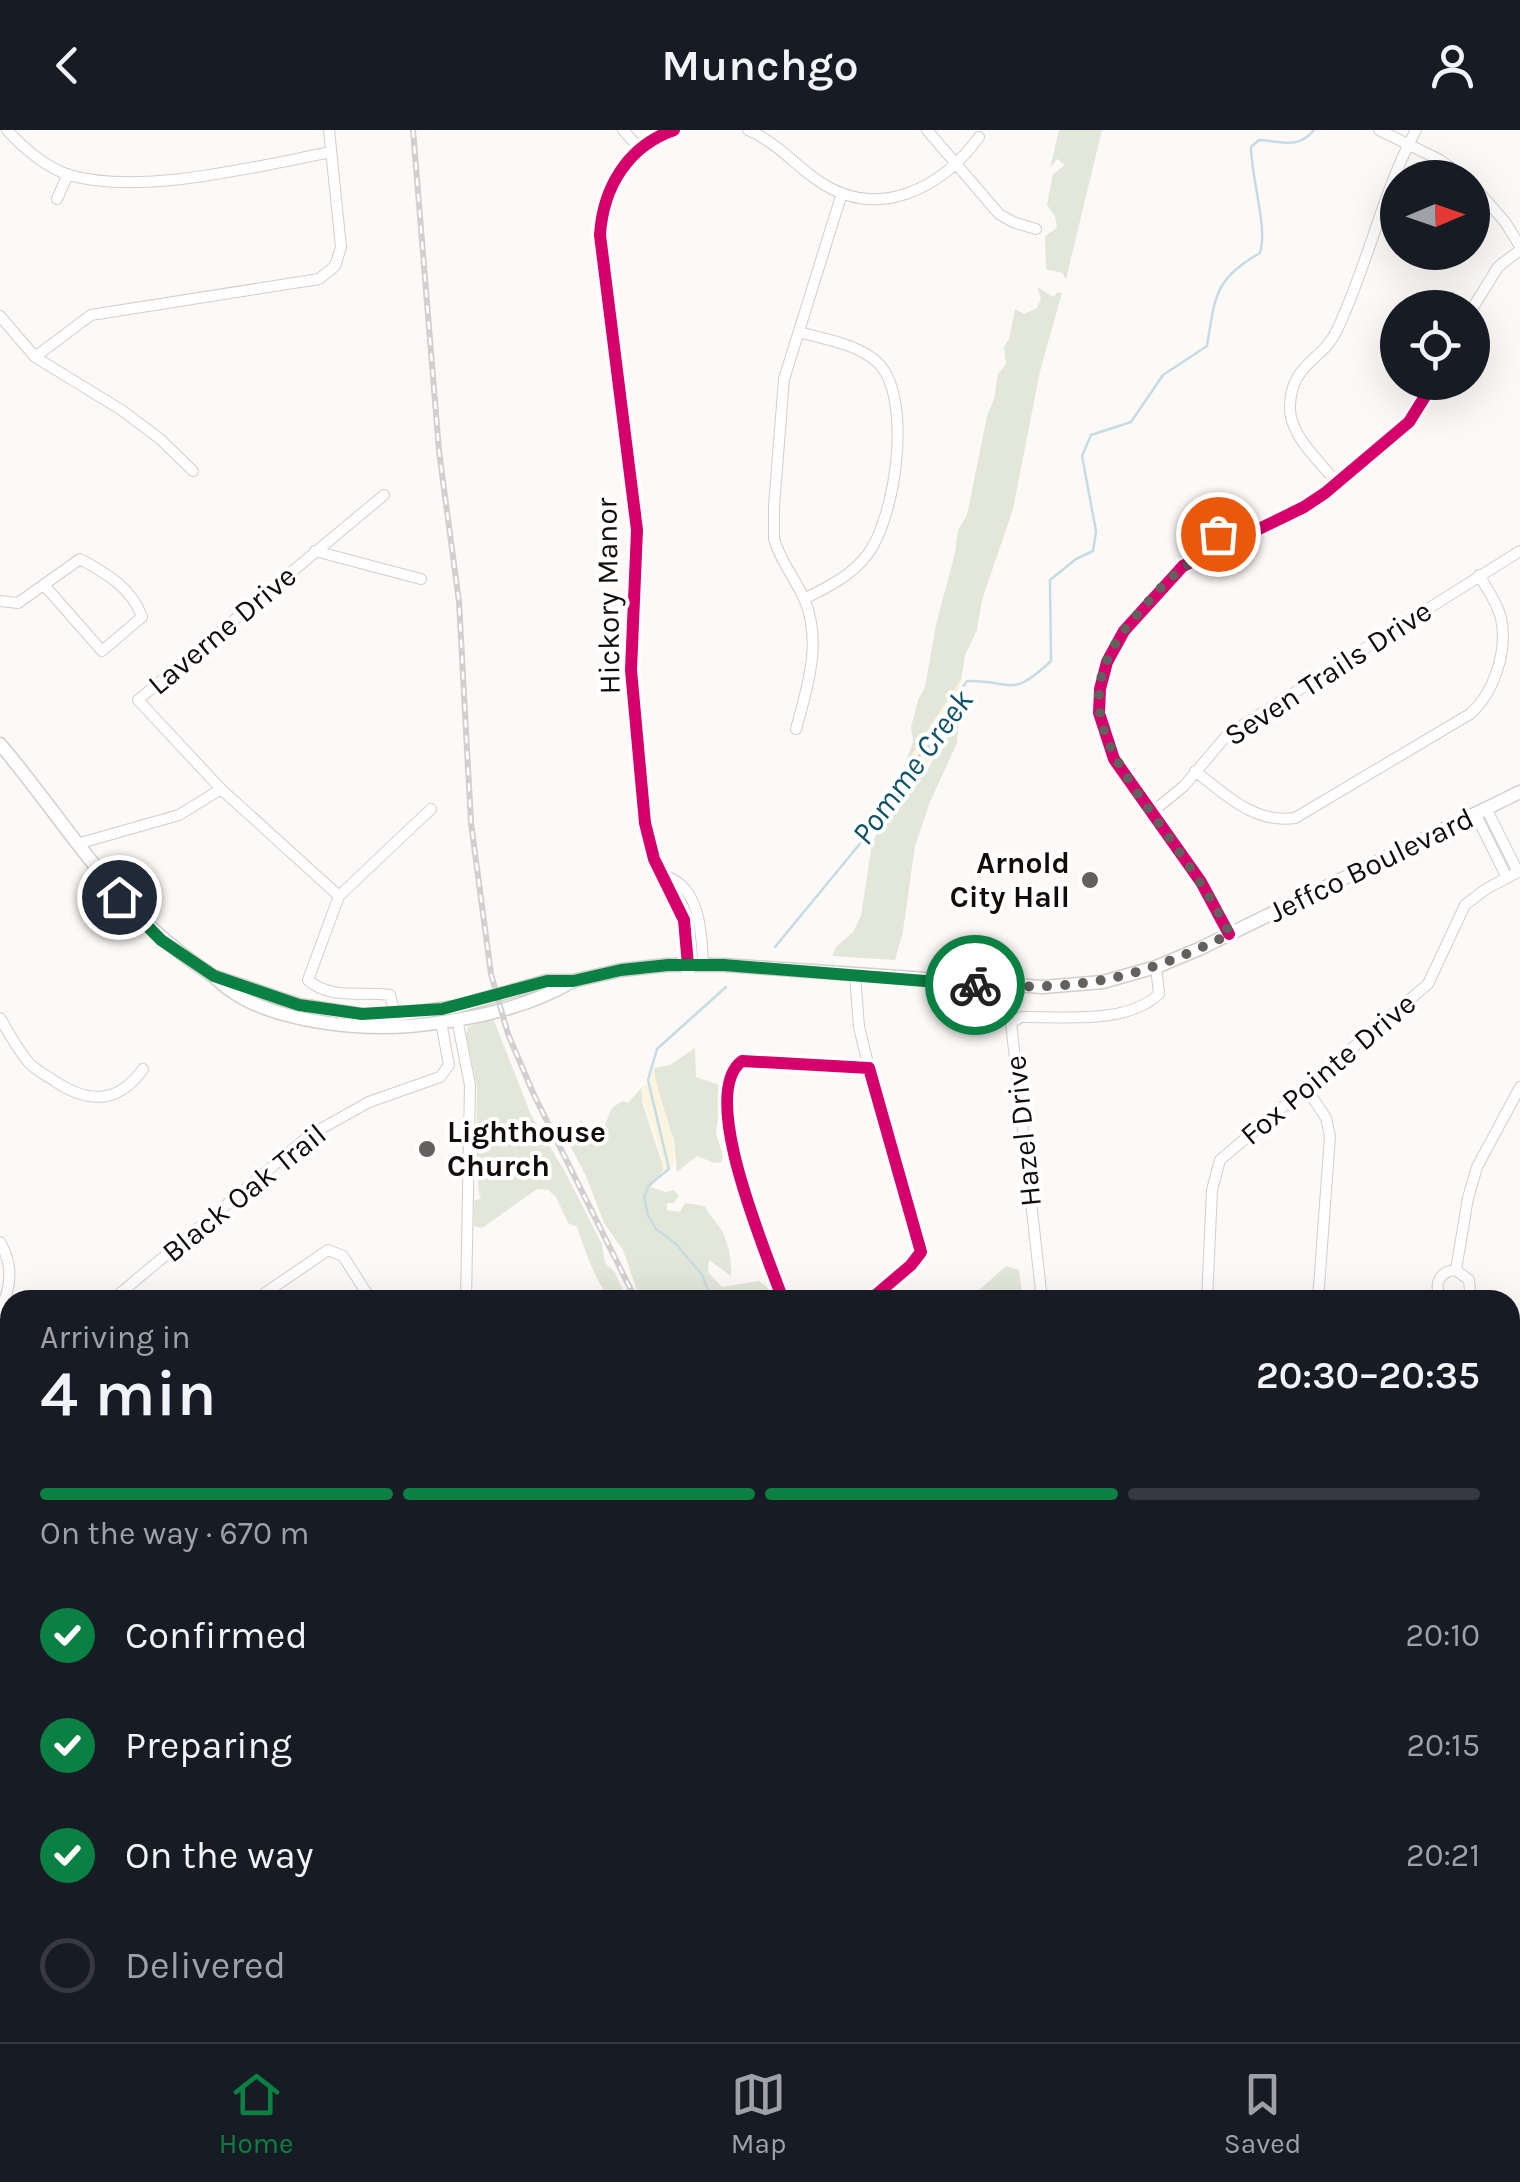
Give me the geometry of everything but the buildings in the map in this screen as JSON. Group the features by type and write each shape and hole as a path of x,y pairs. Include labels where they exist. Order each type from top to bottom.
{"main road":[{"name":"Jeffco Boulevard","path":"0,744 140,921 234,994 328,1023 395,1027 457,1019 552,994 573,981"},
{"name":"Jeffco Boulevard","path":"214,976 299,1005 395,1015 455,1007 547,981 573,981 621,970 696,965 1043,988 1103,982 1156,967 1230,934 1520,792"}],"street":[{"path":"6,130 32,153 68,174 126,183 213,173 331,152"},
{"path":"34,357 91,315 319,279 335,266 341,246 329,130"},
{"path":"623,130 640,149"},
{"name":"Hickory Manor","path":"674,130 640,149 624,165 608,193 600,235 636,526 631,670 644,816 650,847 665,876 679,882 695,909 702,933 696,965"},
{"path":"748,130 770,141 820,182 842,192 875,198 907,194 932,184 956,165 979,136"},
{"path":"927,130 999,214 1036,230"},
{"path":"1379,130 1436,160"},
{"path":"1336,482 1297,431 1290,414 1292,389 1302,368 1336,334 1416,130"},
{"path":"58,200 68,174"},
{"path":"796,729 814,654 812,626 804,599 778,552 773,524 781,394 842,192"},
{"path":"1483,290 1498,267 1520,248 1490,205"},
{"path":"0,316 34,357 124,411 193,472"},
{"path":"798,332 871,357 891,380 898,405 892,495 884,528 860,564 834,584 804,599"},
{"path":"1230,934 1201,882 1117,766 1100,713 1103,675 1118,640 1171,576 1192,560 1304,507 1410,422 1423,400"},
{"name":"Laverne Drive","path":"339,896 222,789 138,700 384,496"},
{"path":"1204,505 1224,545"},
{"path":"315,551 421,578"},
{"name":"Seven Trails Drive","path":"1151,813 1172,797 1219,742 1241,725 1520,551"},
{"path":"0,601 18,604 44,585 80,559 114,578 142,617 102,651 44,585"},
{"path":"1195,772 1254,814 1295,818 1470,714 1490,693 1501,642 1501,616 1479,575"},
{"path":"77,844 178,815 222,789"},
{"path":"395,1015 390,994 335,992 317,988 308,980 339,896 432,809"},
{"path":"1481,811 1519,872"},
{"path":"1481,811 1507,878"},
{"name":"Fox Pointe Drive","path":"1207,1290 1212,1190 1220,1160 1428,984 1465,906 1486,889 1519,872"},
{"name":"Hazel Drive","path":"1041,1290 1011,1023 1021,1018 1118,1014 1159,994 1156,967"},
{"path":"855,975 859,1027 921,1252 882,1290"},
{"path":"0,1018 31,1066 65,1088 96,1100 117,1095 143,1069"},
{"path":"457,1019 470,1085 466,1290"},
{"name":"Black Oak Trail","path":"124,1290 310,1135 369,1102 440,1077 448,1065 441,1022"},
{"path":"780,1290 732,1148 726,1087 732,1068 742,1061 869,1068"},
{"path":"1456,1270 1477,1168 1520,1087"},
{"path":"1306,1088 1319,1104 1330,1136 1319,1290"},
{"path":"0,1242 10,1267 8,1290"},
{"path":"270,1290 328,1250 344,1256 365,1290"},
{"path":"1437,1290 1438,1280 1445,1272 1456,1270 1469,1280 1470,1290"}],"shaded area":[{"path":"1059,130 1102,130 1066,279 1062,273 1046,269 1045,236 1057,228 1047,205 1053,174 1065,165 1057,159 1050,168"},
{"path":"1037,287 1053,297 1062,293 1040,371 1013,509 982,600 977,630 965,655 961,680 903,768 913,742 911,727 925,687 936,625 958,530 967,515 987,416 998,374 1006,364 1004,347 1015,309 1024,314 1037,308 1041,299"},
{"path":"960,705 957,743 915,846 895,960 832,956 861,916 872,844 887,811 901,802 912,781 927,770"},
{"path":"493,1018 531,1115 564,1170 602,1244 605,1263 623,1290 604,1290 577,1227 568,1223 556,1197 548,1190 537,1189 482,1228 474,1226 474,1201 481,1198 476,1156 477,1087 466,1034 468,1027"},
{"path":"695,1048 696,1077 722,1086 716,1133 723,1156 721,1162 714,1163 697,1156 677,1172 674,1141 654,1068 670,1065"},
{"path":"641,1088 664,1169 651,1187 666,1192 674,1190 679,1196 674,1203 667,1203 667,1210 680,1212 685,1203 705,1206 722,1231 729,1250 731,1276 709,1260 708,1272 722,1287 759,1281 770,1290 638,1290 623,1250 604,1223 565,1136 578,1128 581,1120 587,1132 603,1129 612,1108 622,1101 628,1103"},
{"path":"1006,1266 1019,1270 1022,1290 979,1290"}],"sand":[{"path":"961,680 957,707 942,745 915,778 904,799 887,811 903,768"},
{"path":"654,1068 674,1152 674,1164 663,1173 641,1088 649,1083"}],"waterway":[{"name":"Pomme Creek","path":"775,947 877,823 917,758 943,733 957,695 967,681 1018,684 1051,661 1050,580 1093,551 1096,531 1082,456 1091,435 1131,422 1163,375 1207,346 1219,291 1233,272 1260,253 1262,230 1251,147 1259,140 1295,142 1314,130"},
{"name":"Pomme Creek","path":"708,1290 702,1275 676,1244 656,1229 648,1215 644,1197 649,1185 669,1169 648,1080 657,1049 726,987"}],"railway":[{"path":"413,130 439,451 459,602 471,823 491,974 508,1034 534,1095 631,1290"}],"cycle path":[{"path":"674,130 643,146 621,171 606,201 600,235 637,530 631,670 645,823 654,859 684,920 688,965"},
{"path":"1229,934 1201,882 1114,759 1099,713 1107,662 1124,631 1183,566 1325,493 1409,422 1423,400"},
{"path":"779,1290 751,1213 731,1139 727,1106 730,1079 742,1061 869,1068 921,1252 882,1290"}],"way so far":[{"path":"975,985 1043,988 1103,982 1171,961 1230,934 1201,882 1117,766 1100,713 1103,675 1118,640 1182,566 1224,545 1218,534"}],"place":[{"name":"Arnold City Hall","path":"1090,880"},
{"name":"Lighthouse Church","path":"427,1149"}],"route":[{"path":"119,897 161,940 214,976 269,996 330,1011 395,1015 442,1009 547,981 573,981 668,965 724,965 975,985"}]}
